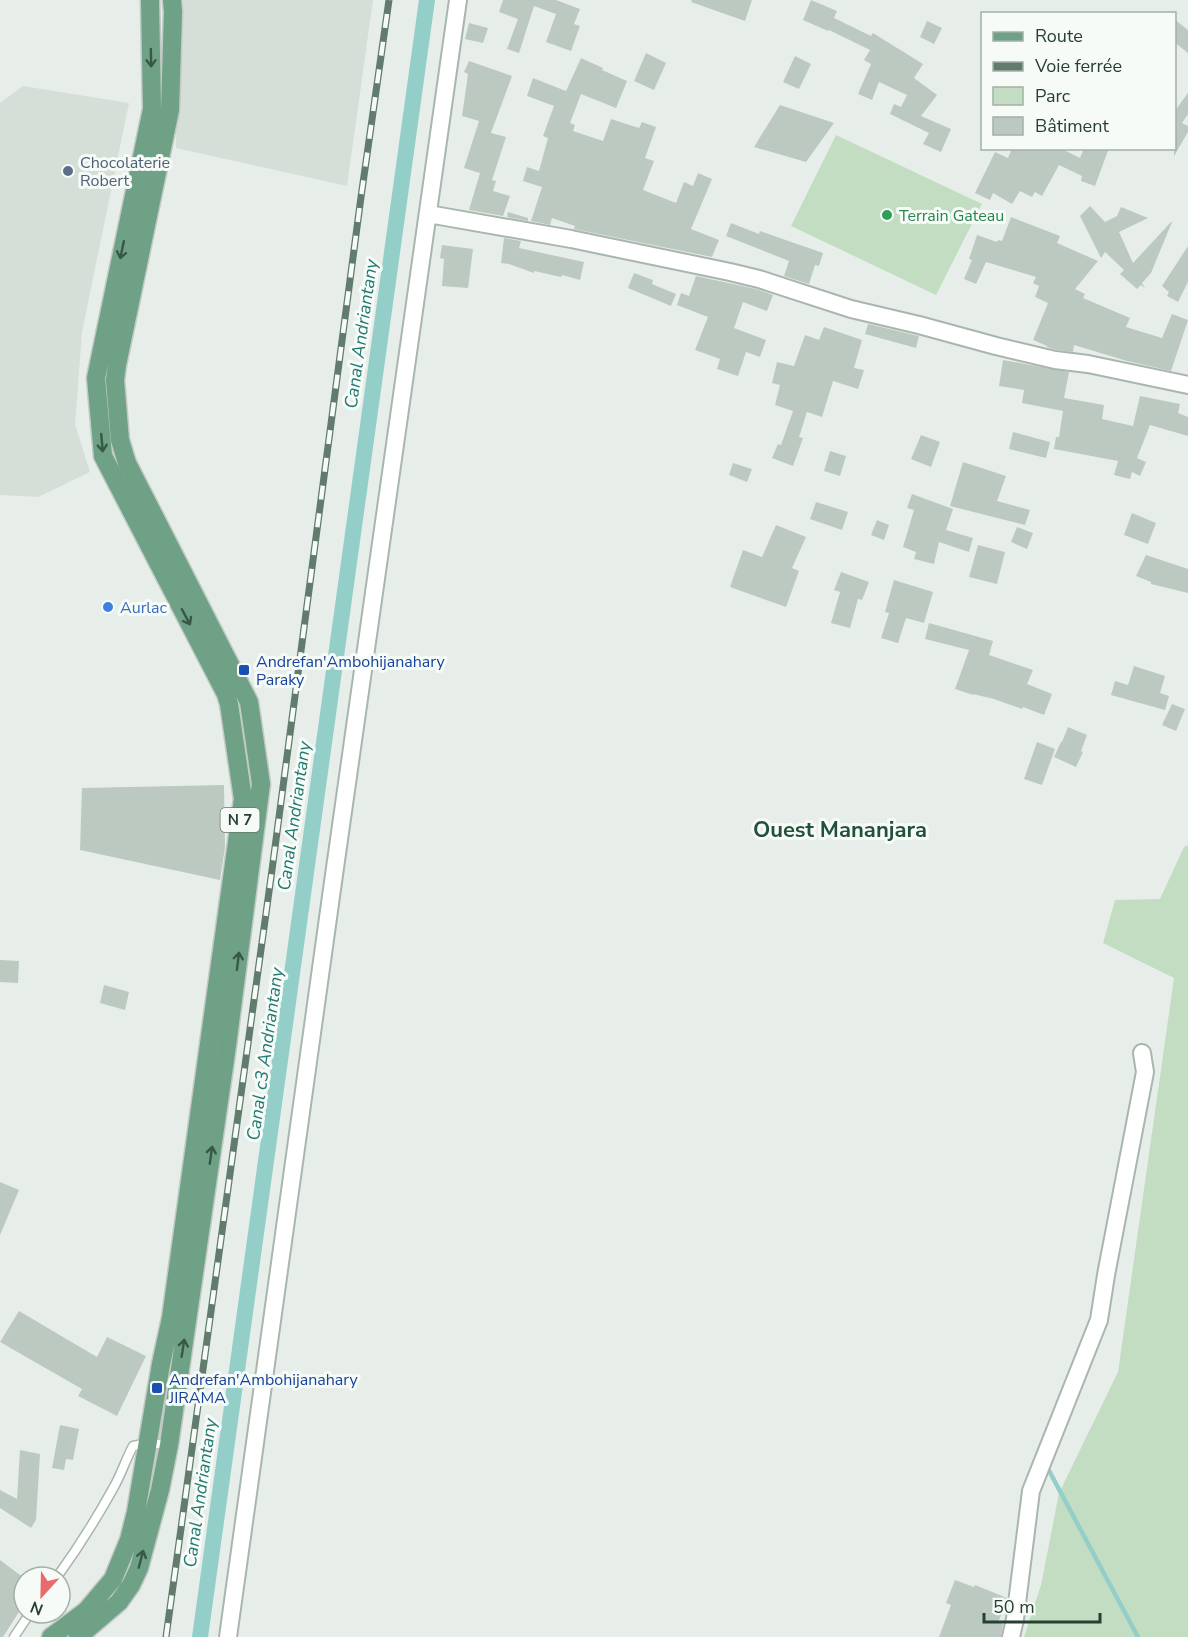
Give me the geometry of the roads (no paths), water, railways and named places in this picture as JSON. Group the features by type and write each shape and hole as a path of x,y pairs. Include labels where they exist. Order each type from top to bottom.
{"main road":[{"name":"N 7","path":"51,1637 86,1611 113,1579 129,1540 136,1512 171,1318 243,799 226,694 103,456 96,378 152,109 150,0"},
{"name":"N 7","path":"78,1637 119,1602 131,1585 139,1568 160,1490 169,1445 227,1046 261,784 249,702 127,463 120,440 115,380 171,110 172,0"}],"street":[{"path":"228,1637 458,0"},
{"path":"428,216 434,215 561,237 730,272 851,309 996,346 1055,360 1088,364 1188,385"},
{"path":"1011,1637 1031,1491 1099,1320 1145,1072 1142,1053"}],"lane":[{"path":"66,1565 116,1483 133,1446 148,1443 169,1445"}],"waterway":[{"name":"Canal c3 Andriantany","path":"200,1637 427,0"},
{"name":"Canal c3 Andriantany","path":"196,1637 361,475"},
{"path":"1046,1465 1138,1637"}],"railway":[{"path":"166,1637 389,0"}],"place":[{"name":"Chocolaterie Robert","path":"68,171"},
{"name":"Terrain Gateau","path":"887,215"},
{"name":"Aurlac","path":"108,607"},
{"name":"Andrefan'Ambohijanahary Paraky","path":"244,670"},
{"name":"Andrefan'Ambohijanahary JIRAMA","path":"157,1388"}],"district":[{"name":"Ouest Mananjara","path":"840,829"}],"water label":[{"name":"Canal Andriantany","path":"361,334"},
{"name":"Canal Andriantany","path":"294,816"},
{"name":"Canal Andriantany","path":"200,1493"}]}
